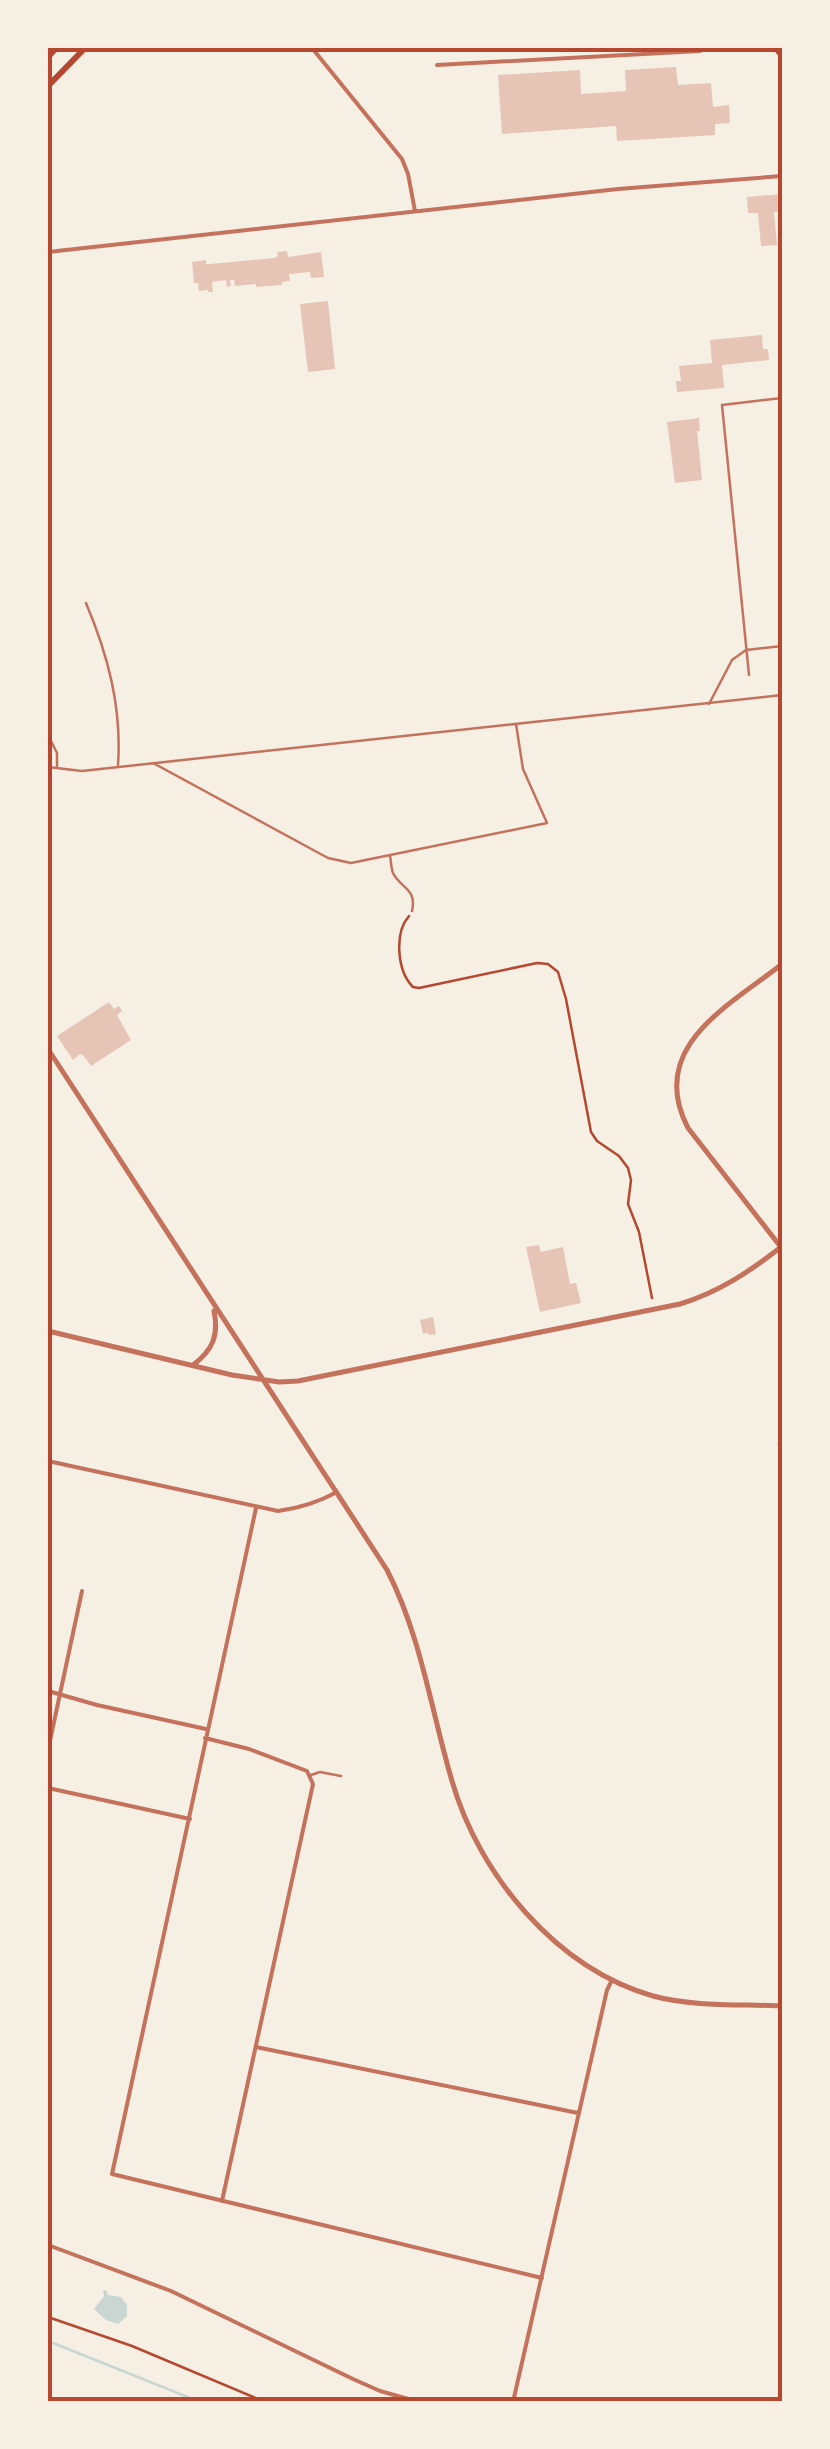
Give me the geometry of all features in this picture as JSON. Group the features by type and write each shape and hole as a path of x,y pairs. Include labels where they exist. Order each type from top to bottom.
{"main road":[{"path":"48,57 56,48"},
{"path":"48,86 86,48"},
{"path":"776,48 782,56"}],"street":[{"path":"312,48 402,160 415,211"},
{"path":"437,65 700,50"},
{"path":"48,252 618,189 782,176"},
{"path":"48,1331 264,1380 298,1382 668,1307 705,1296 782,1248 688,1128 680,1112 677,1075 683,1053 694,1035 782,964"},
{"path":"48,1049 380,1558 408,1614 466,1822 484,1857 517,1902 567,1950 612,1980 685,2002 782,2006"},
{"path":"193,1364 210,1349 215,1337 214,1308"},
{"path":"48,1460 278,1511 302,1508 337,1492"},
{"path":"256,1508 112,2174 542,2278"},
{"path":"48,1750 82,1590"},
{"path":"48,1692 206,1729"},
{"path":"204,1738 307,1770 313,1784 222,2201"},
{"path":"48,1788 190,1819"},
{"path":"513,2402 612,1980"},
{"path":"256,2047 578,2112"},
{"path":"48,2244 171,2291 352,2379 418,2402"}],"lane":[{"path":"749,675 722,405 782,398"},
{"path":"86,602 114,685 118,766"},
{"path":"709,704 732,660 746,650 782,646"},
{"path":"48,768 82,772 782,695"},
{"path":"152,762 328,858 351,863 547,823 523,769 516,724"},
{"path":"48,735 58,753 57,768"},
{"path":"390,855 394,874 412,896 412,911"},
{"path":"311,1775 320,1772 341,1776"}],"path":[{"path":"412,911 404,922 399,943 406,979 412,987 537,963 548,964 558,972 592,1132 628,1168 628,1204 639,1232 652,1298"},
{"path":"48,2317 147,2352 264,2402"}],"shaded area":[{"path":"106,2290 108,2295 121,2297 127,2305 127,2316 118,2324 94,2309"}],"building":[{"path":"676,67 678,85 711,83 713,107 729,105 730,123 715,124 715,135 617,141 616,126 502,134 498,75 580,70 581,94 626,91 625,70"},
{"path":"782,194 782,211 774,212 777,245 761,246 758,213 748,213 747,197"},
{"path":"287,251 288,257 321,252 324,277 311,278 310,272 289,274 290,281 282,285 256,287 235,286 234,280 230,280 231,286 227,287 226,280 212,282 213,292 199,291 198,283 194,283 192,262 274,258 277,252"},
{"path":"328,301 335,369 308,372 300,304"},
{"path":"762,335 769,360 722,365 724,388 677,392 676,381 681,381 679,366 712,363 710,340"},
{"path":"699,418 702,480 675,483 667,422"},
{"path":"109,1002 122,1011 117,1015 131,1040 91,1066 80,1054 73,1060 57,1036"},
{"path":"539,1245 541,1252 563,1247 570,1284 576,1283 581,1303 540,1312 526,1247"},
{"path":"433,1317 436,1334 423,1334 420,1320"}],"waterway":[{"path":"778,1444 782,1443"},
{"path":"48,2341 200,2402"}]}
